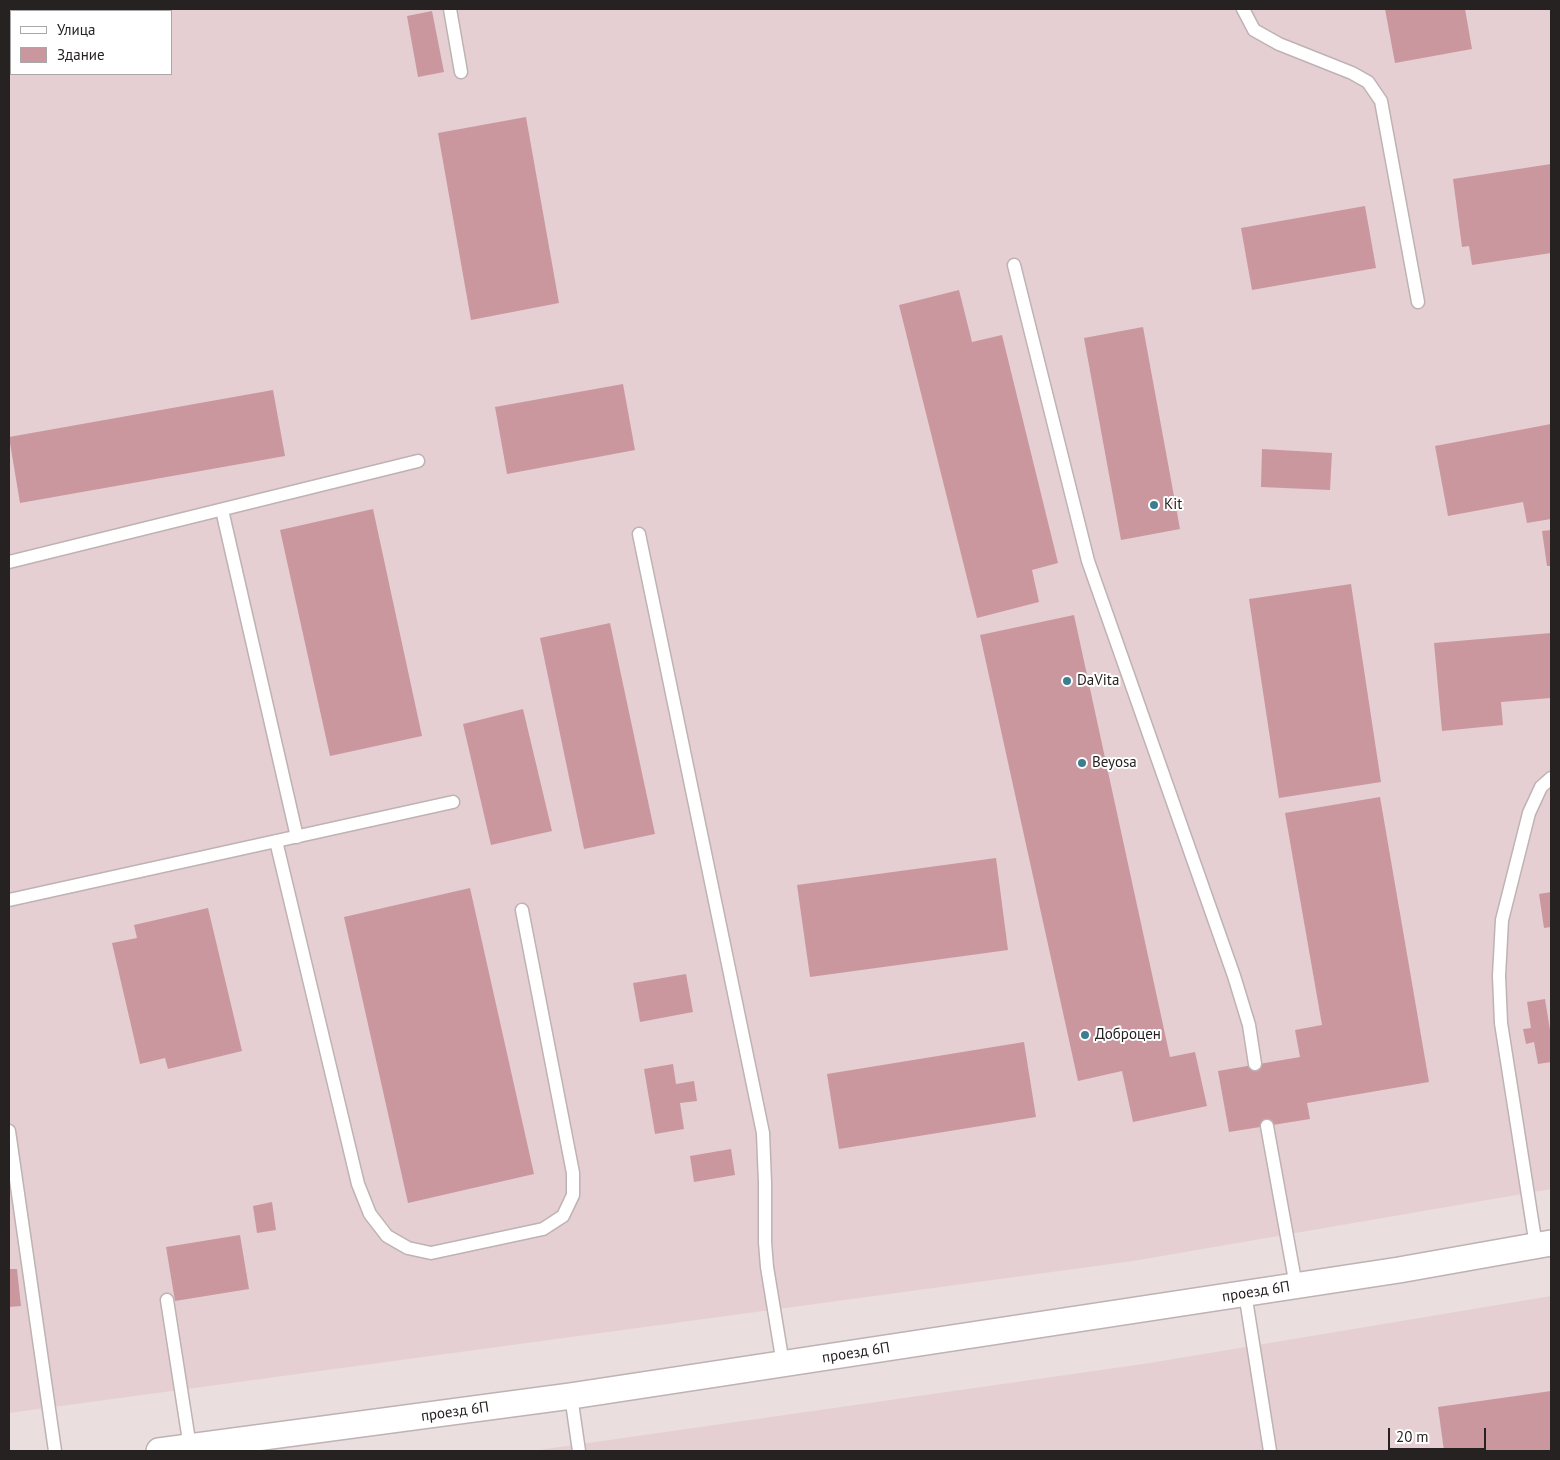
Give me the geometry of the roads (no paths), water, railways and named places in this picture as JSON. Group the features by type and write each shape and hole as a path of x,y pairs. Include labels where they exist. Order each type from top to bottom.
{"street":[{"name":"проезд 6П","path":"159,1451 571,1396 1245,1294 1544,1245"}],"lane":[{"path":"450,9 461,72"},
{"path":"1243,9 1254,30 1279,44 1352,73 1368,82 1381,101 1418,302"},
{"path":"1014,265 1088,561 1234,976 1249,1025 1256,1064"},
{"path":"9,562 418,461"},
{"path":"222,510 297,837"},
{"path":"639,534 763,1133 767,1268 783,1364"},
{"path":"1544,1245 1501,1023 1499,976 1502,920 1529,813 1541,787 1551,778"},
{"path":"9,900 453,802"},
{"path":"276,841 358,1184 370,1214 387,1236 408,1248 431,1253 543,1229 563,1216 573,1195 573,1173 522,910"},
{"path":"1267,1126 1296,1286"},
{"path":"9,1131 55,1451"},
{"path":"1245,1294 1270,1451"},
{"path":"167,1300 190,1447"},
{"path":"571,1396 579,1451"}],"place":[{"name":"Kit","path":"1154,505"},
{"name":"DaVita","path":"1067,681"},
{"name":"Beyosa","path":"1082,763"},
{"name":"Доброцен","path":"1085,1035"}]}
